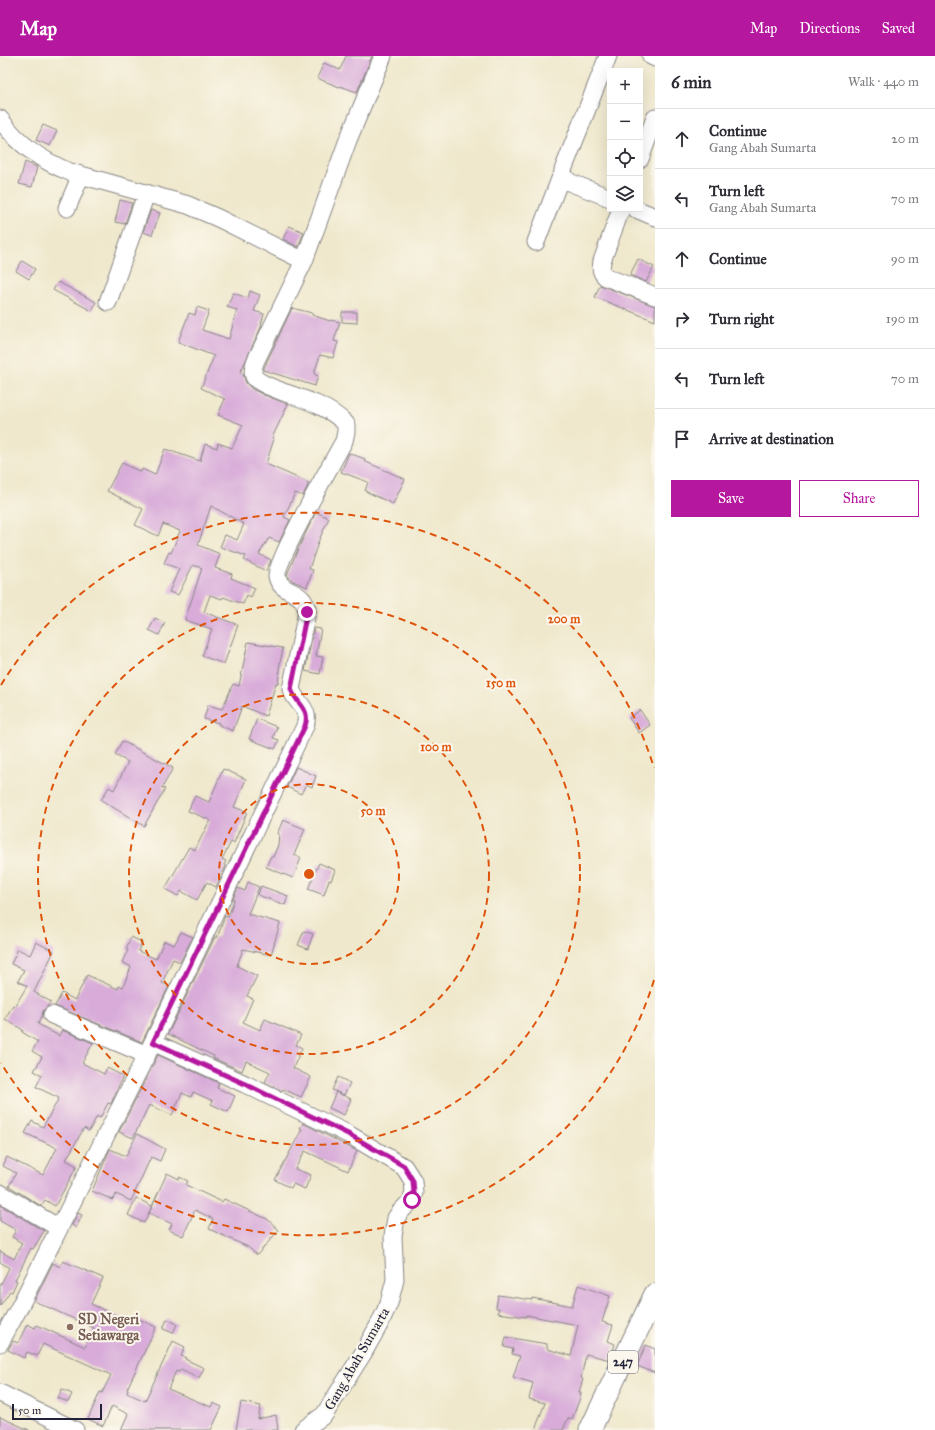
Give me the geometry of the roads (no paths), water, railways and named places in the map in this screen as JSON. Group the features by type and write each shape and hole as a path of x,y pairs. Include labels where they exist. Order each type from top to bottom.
{"main road":[{"name":"247","path":"590,1430 655,1294"}],"street":[{"path":"0,1343 150,1048 297,743 307,719 306,712 292,695 291,689 307,612 306,604 303,600 283,586 278,580 277,574 287,548 344,441 346,424 340,418 322,408 267,386 255,378 253,373 256,360 304,261 348,140 383,56"},
{"path":"536,242 608,56"},
{"path":"643,151 655,118"},
{"path":"0,120 35,155 53,165 81,175 188,205 304,261"},
{"path":"563,174 569,182 607,197"},
{"path":"67,208 81,175"},
{"path":"108,302 146,194"},
{"path":"620,212 602,261 602,274 606,277 655,296"},
{"path":"643,212 655,216"},
{"name":"Gang Abah Sumarta","path":"52,1014 150,1048 299,1110 348,1134 404,1166 412,1177 414,1185 411,1201 396,1218 393,1236 395,1280 389,1303 380,1323 362,1355 324,1415 303,1430"},
{"path":"0,1193 59,1228"},
{"path":"0,1394 74,1430"}],"place":[{"name":"SD Negeri Setiawarga","path":"70,1327"}]}
